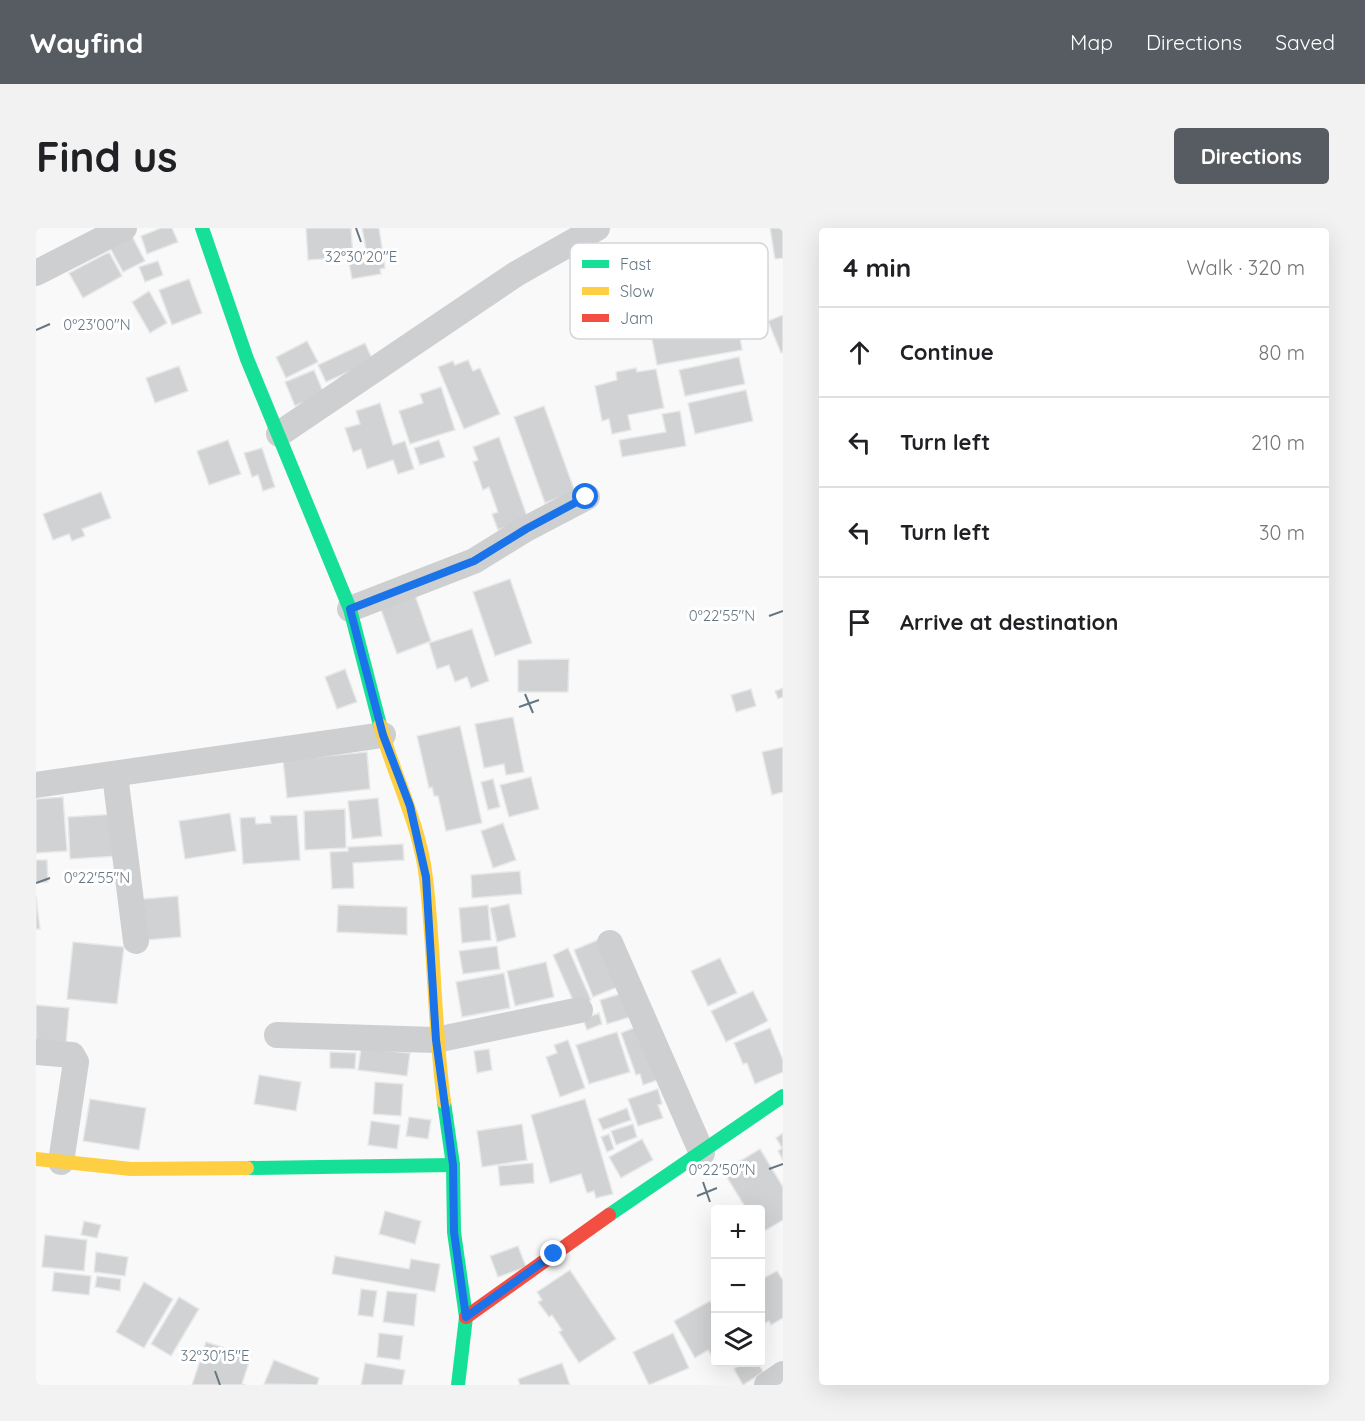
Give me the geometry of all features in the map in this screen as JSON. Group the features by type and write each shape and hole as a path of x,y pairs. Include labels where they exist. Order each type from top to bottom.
{"street":[{"path":"36,273 124,228"},
{"path":"201,228 247,359 350,609 383,735 410,806 426,877 436,1040 453,1165 454,1232 466,1317 458,1385"},
{"path":"571,243 597,228"},
{"path":"279,434 516,274 570,243"},
{"path":"350,609 474,561 526,529 586,497"},
{"path":"36,785 383,735"},
{"path":"115,775 136,941"},
{"path":"610,943 702,1153"},
{"path":"277,1035 436,1040 580,1010"},
{"path":"36,1052 72,1055 76,1062 49,1160 131,1169 453,1165"},
{"path":"466,1317 616,1210 783,1096"},
{"path":"767,1385 783,1374"}],"building":[{"path":"161,228 172,228 178,242 147,254 141,236"},
{"path":"306,228 351,228 353,257 308,260"},
{"path":"362,228 379,228 385,268 380,269 381,274 352,279 349,263 368,260"},
{"path":"770,228 783,228 783,258 775,259"},
{"path":"132,236 145,261 123,272 110,248"},
{"path":"109,252 122,276 83,298 69,273"},
{"path":"158,261 163,275 145,282 139,267"},
{"path":"189,279 202,313 172,325 159,290"},
{"path":"149,291 167,323 150,333 132,302"},
{"path":"783,315 783,352 781,353 768,321"},
{"path":"652,339 740,339 742,350 657,365"},
{"path":"307,341 318,362 286,378 276,357"},
{"path":"365,343 373,361 326,382 318,365"},
{"path":"739,357 745,384 685,396 679,370"},
{"path":"468,360 473,371 480,368 500,414 464,429 438,367 453,361 455,365"},
{"path":"179,366 188,391 155,403 146,378"},
{"path":"636,368 637,372 656,369 664,408 628,415 631,430 612,434 609,419 602,421 595,386 617,380 616,372"},
{"path":"314,370 324,394 295,406 285,382"},
{"path":"441,387 455,430 410,444 399,411 423,403 420,394"},
{"path":"746,390 753,421 695,434 688,403"},
{"path":"380,403 393,445 405,441 414,469 398,474 393,460 367,469 361,449 353,452 345,428 360,424 356,411"},
{"path":"544,406 575,492 545,503 514,417"},
{"path":"680,411 686,446 622,457 619,440 666,432 662,414"},
{"path":"499,437 528,519 498,530 492,514 498,512 489,487 483,490 473,462 478,460 473,447"},
{"path":"228,440 241,474 209,485 197,451"},
{"path":"439,440 445,457 420,465 414,448"},
{"path":"262,448 275,487 263,491 258,475 252,477 244,453"},
{"path":"101,492 111,518 82,529 85,536 72,541 69,534 53,540 43,514"},
{"path":"510,579 532,643 495,656 473,592"},
{"path":"415,595 431,641 397,654 380,607"},
{"path":"472,629 489,681 471,688 467,677 455,682 449,665 437,669 429,643"},
{"path":"569,659 568,692 518,692 518,660"},
{"path":"345,669 357,702 337,709 325,677"},
{"path":"783,688 783,697 778,699 775,691"},
{"path":"751,689 756,706 736,712 731,695"},
{"path":"513,717 524,772 506,775 504,764 484,768 475,724"},
{"path":"460,726 482,823 446,831 438,796 434,796 432,787 429,788 417,736"},
{"path":"783,747 783,792 772,795 762,752"},
{"path":"367,752 370,789 287,798 283,760"},
{"path":"531,777 539,809 509,817 500,785"},
{"path":"493,779 500,807 488,810 481,782"},
{"path":"63,797 67,851 36,853 36,799"},
{"path":"378,798 382,836 352,839 348,801"},
{"path":"345,809 346,848 305,850 304,811"},
{"path":"230,813 236,851 185,859 179,821"},
{"path":"116,814 119,856 70,859 68,817"},
{"path":"297,815 300,860 243,864 240,818 255,817 256,824 271,823 270,816"},
{"path":"503,823 516,860 493,868 481,831"},
{"path":"403,844 404,860 353,863 354,888 332,889 330,852 348,851 348,847"},
{"path":"36,860 47,860 48,882 36,883"},
{"path":"520,871 522,894 472,898 471,875"},
{"path":"36,896 40,929 36,929"},
{"path":"178,896 181,937 147,940 143,899"},
{"path":"509,904 516,937 497,942 490,908"},
{"path":"338,905 407,907 407,935 337,932"},
{"path":"488,905 491,940 462,943 459,908"},
{"path":"600,939 620,986 593,997 574,950"},
{"path":"73,942 124,947 117,1004 67,999"},
{"path":"497,946 500,969 463,974 459,951"},
{"path":"568,948 591,1000 576,1007 553,955"},
{"path":"720,958 737,993 708,1006 691,971"},
{"path":"546,962 554,997 515,1006 507,971"},
{"path":"504,973 510,1008 462,1017 456,982"},
{"path":"753,991 768,1021 726,1042 711,1011"},
{"path":"623,993 630,1017 607,1024 600,1000"},
{"path":"36,1005 69,1008 66,1044 36,1041"},
{"path":"599,1013 602,1024 587,1030 583,1019"},
{"path":"641,1025 661,1079 643,1085 640,1074 636,1075 621,1033"},
{"path":"770,1028 783,1060 783,1072 755,1084 747,1063 743,1064 734,1043"},
{"path":"617,1032 630,1072 589,1084 576,1045"},
{"path":"568,1040 585,1088 560,1097 546,1057 557,1053 554,1045"},
{"path":"361,1048 410,1053 407,1076 358,1070"},
{"path":"489,1049 492,1070 477,1073 474,1051"},
{"path":"330,1052 356,1053 355,1069 330,1068"},
{"path":"259,1075 301,1082 296,1111 254,1104"},
{"path":"375,1082 403,1084 401,1116 373,1114"},
{"path":"658,1089 662,1104 658,1105 663,1118 638,1126 628,1099"},
{"path":"90,1099 146,1108 139,1150 83,1141"},
{"path":"585,1099 613,1194 596,1198 594,1191 587,1193 581,1174 550,1183 531,1115"},
{"path":"627,1108 631,1120 603,1130 598,1119"},
{"path":"409,1117 431,1120 428,1139 406,1136"},
{"path":"371,1121 400,1125 397,1149 368,1145"},
{"path":"522,1124 527,1160 482,1167 477,1131"},
{"path":"633,1124 637,1137 616,1145 611,1131"},
{"path":"783,1133 783,1160 778,1151 782,1148 776,1138"},
{"path":"609,1134 614,1149 607,1152 601,1137"},
{"path":"642,1139 653,1160 621,1178 609,1157"},
{"path":"760,1149 783,1187 783,1220 765,1231 765,1205 744,1205 723,1171"},
{"path":"533,1163 534,1183 500,1186 498,1166"},
{"path":"385,1211 421,1221 415,1244 379,1234"},
{"path":"84,1221 101,1225 97,1238 81,1235"},
{"path":"45,1235 87,1240 84,1271 42,1267"},
{"path":"518,1246 526,1267 498,1277 490,1256"},
{"path":"96,1252 128,1257 125,1276 94,1272"},
{"path":"335,1256 409,1269 411,1259 440,1264 435,1292 332,1274"},
{"path":"570,1270 616,1339 579,1363 559,1332 562,1330 552,1315 549,1317 538,1302 542,1300 537,1292"},
{"path":"777,1271 783,1280 783,1318 771,1325 769,1321 765,1323 765,1277"},
{"path":"54,1272 91,1276 89,1295 52,1291"},
{"path":"97,1276 121,1279 120,1291 95,1287"},
{"path":"144,1282 173,1299 144,1348 116,1332"},
{"path":"361,1289 377,1291 373,1317 358,1315"},
{"path":"387,1291 417,1294 414,1326 383,1322"},
{"path":"179,1297 199,1309 171,1356 151,1344"},
{"path":"710,1301 711,1355 708,1350 695,1358 674,1321"},
{"path":"379,1333 403,1336 400,1360 377,1357"},
{"path":"673,1333 689,1368 649,1385 633,1352"},
{"path":"206,1342 251,1356 242,1384 246,1385 192,1385"},
{"path":"274,1360 319,1378 317,1385 264,1384"},
{"path":"365,1363 405,1370 402,1385 361,1385"},
{"path":"562,1363 570,1385 520,1385 518,1379"},
{"path":"760,1367 763,1372 743,1385 734,1369"}],"traffic: fast":[{"path":"202,228 247,359 350,609 380,725"},
{"path":"609,1215 783,1096"},
{"path":"444,1102 453,1165 454,1232 466,1317 458,1385"},
{"path":"247,1168 453,1165"}],"traffic: slow":[{"path":"380,725 423,858 429,906 444,1102"},
{"path":"36,1159 131,1169 247,1168"}],"traffic: jam":[{"path":"466,1317 609,1215"}],"route":[{"path":"554,1254 466,1317 454,1232 453,1165 436,1040 426,877 410,806 383,735 350,609 474,561 526,529 586,497"}]}
